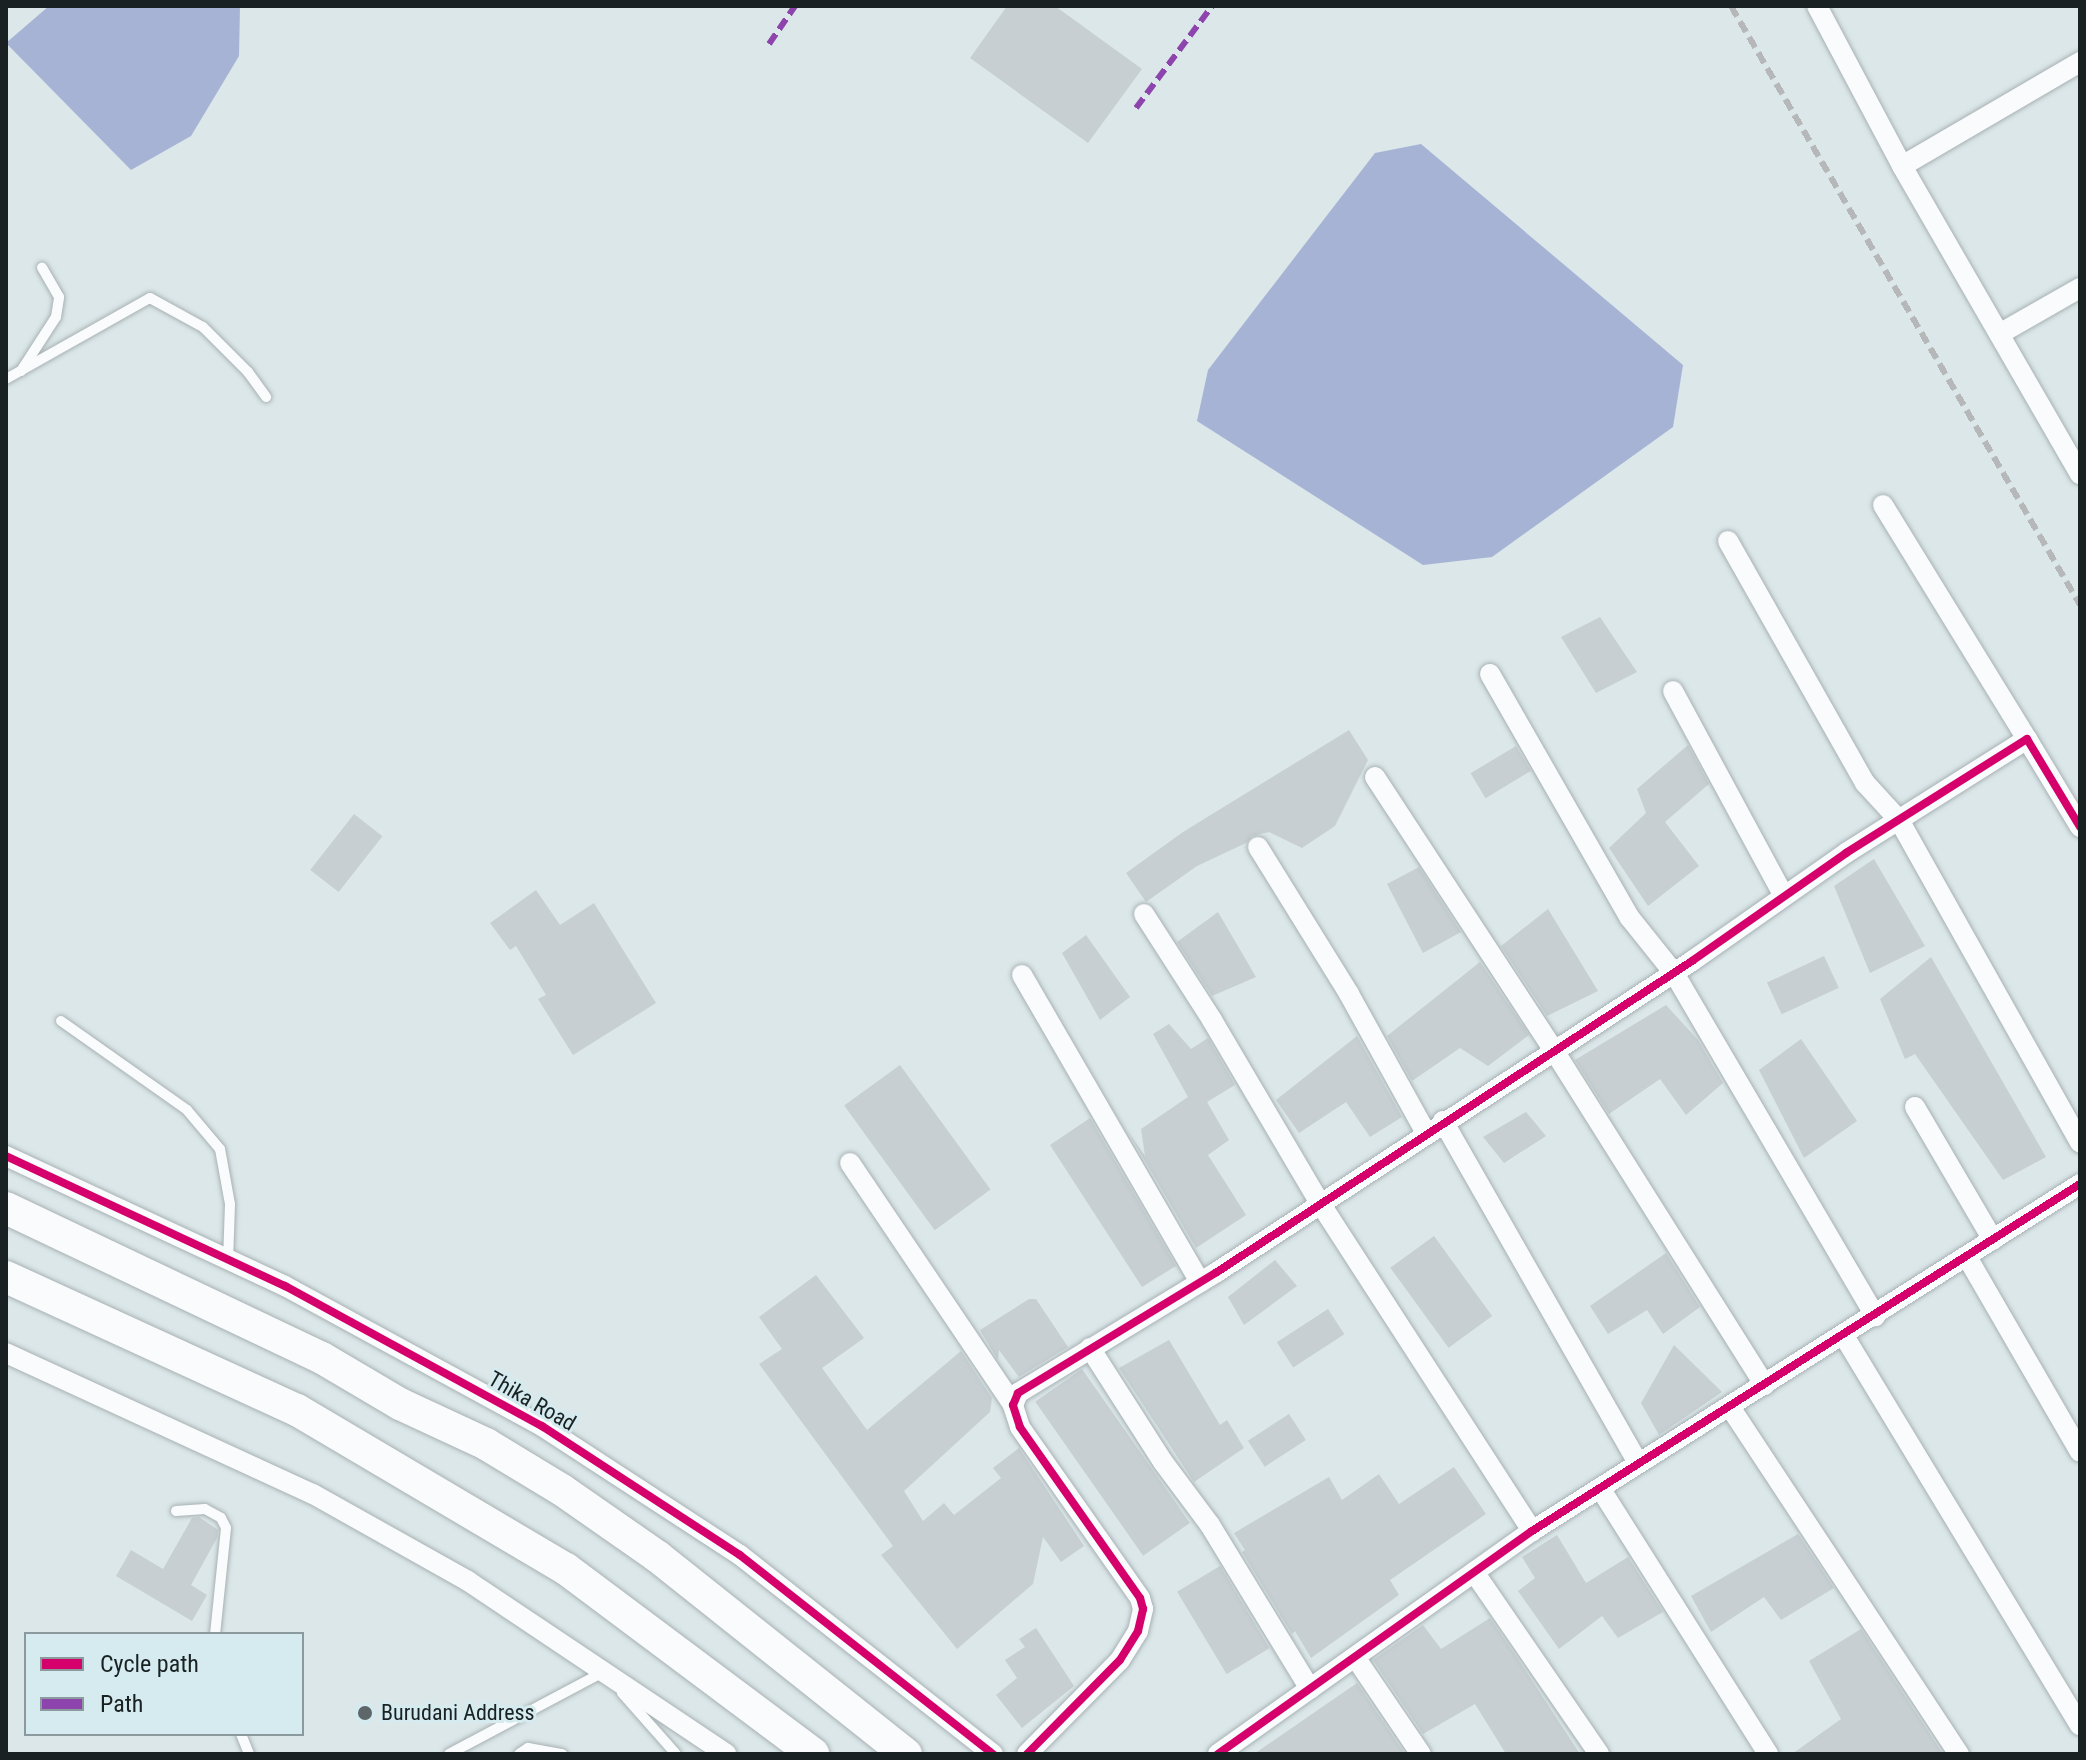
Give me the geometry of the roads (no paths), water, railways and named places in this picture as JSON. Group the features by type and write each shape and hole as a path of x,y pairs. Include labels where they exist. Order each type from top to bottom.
{"highway":[{"path":"6,1208 322,1358 400,1404 498,1451 562,1490 658,1557 906,1754"},
{"path":"6,1277 297,1410 540,1553 566,1569 813,1754"}],"street":[{"path":"1817,6 1902,166 2080,474"},
{"path":"1902,166 2080,62"},
{"path":"2001,333 2080,288"},
{"path":"1883,505 2080,827"},
{"path":"1728,541 1865,783 1899,820 2080,1143"},
{"path":"1490,674 1641,936 1661,953 1674,973 1875,1316"},
{"path":"1673,691 1784,896"},
{"path":"1013,1405 1018,1393 1200,1282 1553,1049 1674,973 1899,820 2027,739"},
{"path":"1375,777 1553,1049 1765,1385"},
{"path":"1258,847 1435,1127 1638,1463"},
{"path":"1144,914 1212,1020 1320,1203 1532,1531"},
{"path":"1022,975 1200,1282"},
{"path":"1915,1107 1993,1240"},
{"name":"Thika Road","path":"6,1156 285,1286 542,1426 740,1555 993,1754"},
{"path":"850,1163 1013,1405 1020,1427 1140,1598 1143,1609 1138,1631 1120,1660 1027,1754"},
{"path":"1218,1754 1532,1531 2080,1184"},
{"path":"1967,1257 2080,1452"},
{"path":"1844,1336 2080,1725"},
{"path":"1090,1348 1163,1462 1210,1525 1310,1689"},
{"path":"6,1353 313,1494 468,1581 726,1754"},
{"path":"1730,1407 1959,1754"},
{"path":"1600,1488 1768,1754"},
{"path":"1474,1572 1599,1754"},
{"path":"1355,1657 1421,1754"}],"lane":[{"path":"20,373 56,317 59,297 42,268"},
{"path":"6,379 150,298 203,327 248,372 266,397"},
{"path":"61,1021 187,1110 220,1149 230,1204 228,1260"},
{"path":"176,1511 205,1509 221,1518 226,1528 215,1632"},
{"path":"449,1754 602,1671 676,1754"},
{"path":"519,1754 528,1748 562,1754"}],"water":[{"path":"49,6 240,6 239,56 191,136 131,170 6,43"},
{"path":"1421,144 1683,365 1673,427 1492,557 1423,565 1197,421 1208,370 1375,153"}],"railway":[{"path":"1731,6 2080,605"}],"place":[{"name":"Burudani Address","path":"365,1713"}]}
